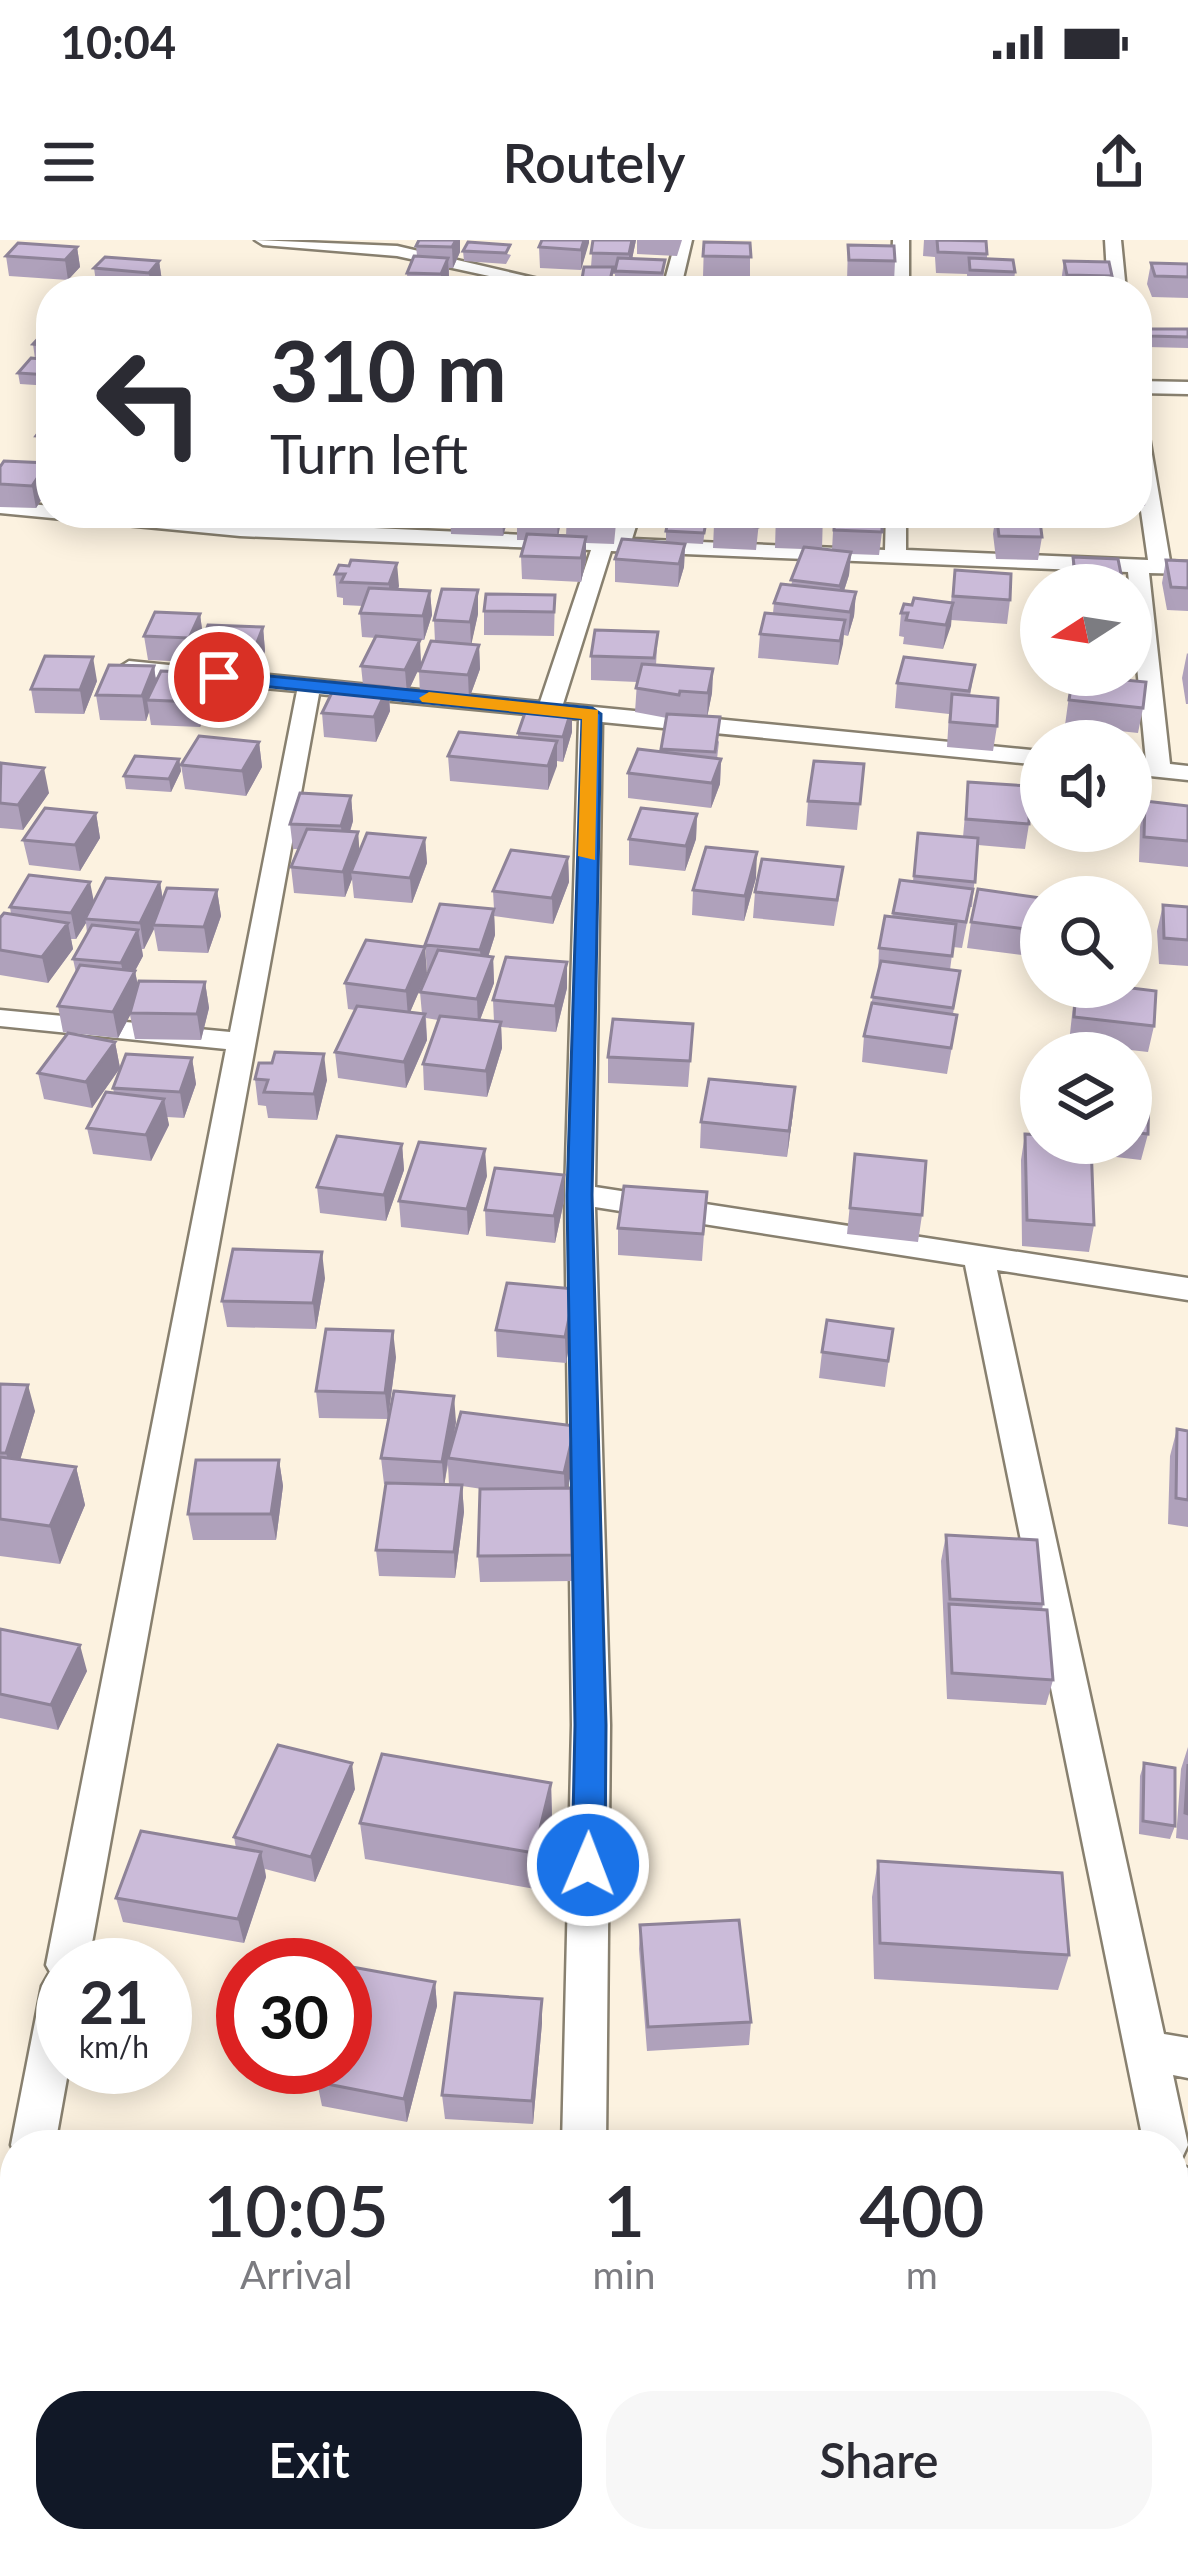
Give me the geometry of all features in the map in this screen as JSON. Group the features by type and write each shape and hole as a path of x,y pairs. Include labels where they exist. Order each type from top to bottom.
{"street":[{"path":"263,240 397,251 511,276"},
{"path":"674,276 684,240"},
{"path":"900,276 901,240"},
{"path":"1113,240 1116,276"},
{"path":"1152,387 1188,388"},
{"path":"0,507 36,511"},
{"path":"218,528 1073,564"},
{"path":"549,710 621,528"},
{"path":"895,557 896,528"},
{"path":"1146,528 1149,564"},
{"path":"1152,567 1188,568"},
{"path":"1152,628 1159,770"},
{"path":"129,668 1020,756"},
{"path":"72,1938 309,686"},
{"path":"584,2130 591,1725 580,1195 592,714"},
{"path":"1152,769 1188,773"},
{"path":"0,1018 242,1042"},
{"path":"580,1195 1188,1289"},
{"path":"978,1255 1168,2054 1166,2130"},
{"path":"36,2130 43,2094"}],"building":[{"path":"419,240 456,240 452,247 416,246"},
{"path":"542,240 584,240 581,250 539,247"},
{"path":"593,240 632,240 629,254 591,253"},
{"path":"937,240 986,241 987,254 938,252"},
{"path":"468,242 510,245 506,253 463,251"},
{"path":"704,242 750,243 751,257 703,256"},
{"path":"18,243 77,247 65,260 6,256"},
{"path":"848,245 894,246 895,261 849,260"},
{"path":"414,256 448,258 441,274 407,273"},
{"path":"105,257 159,261 149,273 94,268"},
{"path":"618,258 665,260 662,273 615,271"},
{"path":"969,258 1013,260 1015,272 970,270"},
{"path":"1064,261 1109,262 1112,276 1067,275"},
{"path":"1151,263 1188,264 1188,277 1155,276"},
{"path":"584,267 613,267 611,276 582,276"},
{"path":"1152,329 1188,329 1188,337 1152,336"},
{"path":"31,358 36,358 36,374 18,373"},
{"path":"4,461 36,462 36,480 32,486 0,484"},
{"path":"667,528 705,528 704,533"},
{"path":"882,528 882,532 834,530"},
{"path":"998,528 1041,528 1042,537 999,536"},
{"path":"527,534 586,537 581,558 521,556"},
{"path":"622,539 685,544 679,564 615,559"},
{"path":"804,547 851,552 840,586 791,580"},
{"path":"1073,557 1118,559 1119,564 1074,564"},
{"path":"351,560 397,563 389,584 341,582 345,574 335,574 339,565 349,566"},
{"path":"1166,560 1188,561 1188,588 1171,587"},
{"path":"955,570 1011,574 1010,600 953,596"},
{"path":"781,584 856,592 850,612 774,603"},
{"path":"369,588 430,591 423,616 360,613"},
{"path":"442,589 478,590 470,622 434,620"},
{"path":"486,594 555,595 554,612 484,611"},
{"path":"914,598 953,603 946,625 906,620 908,613 901,613 904,604 912,605"},
{"path":"155,612 200,614 189,638 144,636"},
{"path":"765,613 845,620 840,641 760,634"},
{"path":"208,625 263,627 256,645 201,644"},
{"path":"595,630 658,632 654,658 591,656"},
{"path":"376,636 420,640 405,670 361,666"},
{"path":"431,641 479,645 468,675 419,671"},
{"path":"45,656 93,657 80,690 31,689"},
{"path":"904,657 975,665 969,691 897,683"},
{"path":"642,664 713,669 708,693 680,691 679,695 636,688"},
{"path":"109,665 154,666 142,696 96,695"},
{"path":"161,671 208,673 196,702 147,700"},
{"path":"337,682 388,687 374,717 322,713"},
{"path":"952,694 998,698 997,726 950,722"},
{"path":"1070,696 1144,696 1143,708 1069,700"},
{"path":"528,704 572,708 563,737 518,733"},
{"path":"667,714 720,717 715,752 661,749"},
{"path":"459,732 557,741 548,766 448,756"},
{"path":"199,736 259,742 242,771 181,765"},
{"path":"638,749 721,759 712,783 628,773"},
{"path":"135,756 179,759 169,779 124,776"},
{"path":"814,761 864,764 860,804 808,801"},
{"path":"1,763 44,768 18,805 0,803"},
{"path":"968,782 1020,785 1020,823 966,819"},
{"path":"300,793 351,796 341,826 290,824"},
{"path":"1152,802 1188,806 1188,841 1152,838"},
{"path":"45,808 96,813 75,845 23,840"},
{"path":"641,808 697,814 686,846 629,839"},
{"path":"307,829 358,832 343,872 291,867"},
{"path":"367,833 425,838 410,878 351,872"},
{"path":"918,833 978,838 975,882 914,876"},
{"path":"706,847 757,852 745,896 693,890"},
{"path":"511,850 568,857 552,898 493,891"},
{"path":"762,859 843,867 837,900 755,892"},
{"path":"29,875 90,882 71,913 10,907"},
{"path":"106,878 160,882 140,923 85,919"},
{"path":"900,880 973,889 966,922 893,913"},
{"path":"167,888 217,890 204,927 153,925"},
{"path":"978,889 1020,895 1020,928 971,922"},
{"path":"440,904 494,909 480,950 425,945"},
{"path":"1163,905 1188,907 1188,940 1164,938"},
{"path":"4,913 68,923 42,957 0,950"},
{"path":"885,916 956,924 952,956 879,948"},
{"path":"92,925 138,930 121,963 73,959"},
{"path":"366,940 425,947 406,991 345,983"},
{"path":"438,950 493,957 477,999 420,992"},
{"path":"506,957 567,962 555,1006 493,1000"},
{"path":"881,961 960,971 953,1008 872,997"},
{"path":"80,965 135,971 113,1012 58,1006"},
{"path":"139,981 205,982 197,1014 130,1013"},
{"path":"1152,991 1156,991 1154,1026 1074,1017 1075,1008 1152,1008"},
{"path":"872,1003 957,1015 951,1048 864,1036"},
{"path":"357,1006 425,1014 404,1062 335,1052"},
{"path":"440,1016 501,1022 486,1071 423,1064"},
{"path":"613,1019 693,1024 690,1061 608,1057"},
{"path":"68,1033 115,1042 86,1082 38,1073"},
{"path":"275,1052 324,1054 314,1094 264,1092 268,1080 255,1079 259,1063 272,1063"},
{"path":"126,1054 192,1058 180,1092 113,1088"},
{"path":"709,1079 795,1087 789,1131 701,1122"},
{"path":"106,1092 164,1099 146,1135 87,1128"},
{"path":"337,1136 402,1144 384,1195 317,1187"},
{"path":"419,1142 485,1149 467,1209 399,1201"},
{"path":"855,1154 926,1161 922,1215 850,1208"},
{"path":"1026,1164 1092,1164 1094,1225 1027,1220"},
{"path":"495,1168 564,1175 554,1216 485,1210"},
{"path":"624,1186 707,1192 703,1234 618,1228"},
{"path":"233,1249 322,1252 313,1303 222,1301"},
{"path":"507,1283 575,1289 565,1337 496,1330"},
{"path":"827,1320 893,1329 888,1361 822,1352"},
{"path":"326,1329 393,1331 385,1393 316,1391"},
{"path":"0,1384 28,1385 6,1453 0,1453"},
{"path":"394,1391 454,1396 442,1462 381,1458"},
{"path":"461,1412 575,1426 564,1473 448,1458"},
{"path":"1177,1429 1188,1431 1188,1500 1176,1498"},
{"path":"0,1457 76,1467 50,1526 0,1519"},
{"path":"196,1460 279,1460 271,1514 188,1514"},
{"path":"386,1483 462,1485 454,1552 376,1550"},
{"path":"571,1488 572,1555 478,1556 480,1489"},
{"path":"946,1535 1037,1540 1043,1604 950,1599"},
{"path":"949,1604 1047,1610 1053,1680 952,1673"},
{"path":"0,1629 80,1645 51,1705 0,1694"},
{"path":"278,1745 352,1763 311,1857 234,1837"},
{"path":"382,1754 551,1783 534,1853 360,1823"},
{"path":"1144,1763 1175,1768 1175,1826 1143,1821"},
{"path":"141,1831 261,1852 238,1919 116,1898"},
{"path":"878,1861 1062,1873 1069,1955 880,1943"},
{"path":"739,1920 751,2022 648,2027 640,1925"},
{"path":"372,1971 435,1982 404,2099 372,2093"},
{"path":"455,1993 542,1999 532,2101 442,2095"}],"slow traffic":[{"path":"429,698 592,714 588,856"}],"route":[{"path":"219,677 592,714 580,1195 591,1725 588,1865"}]}
